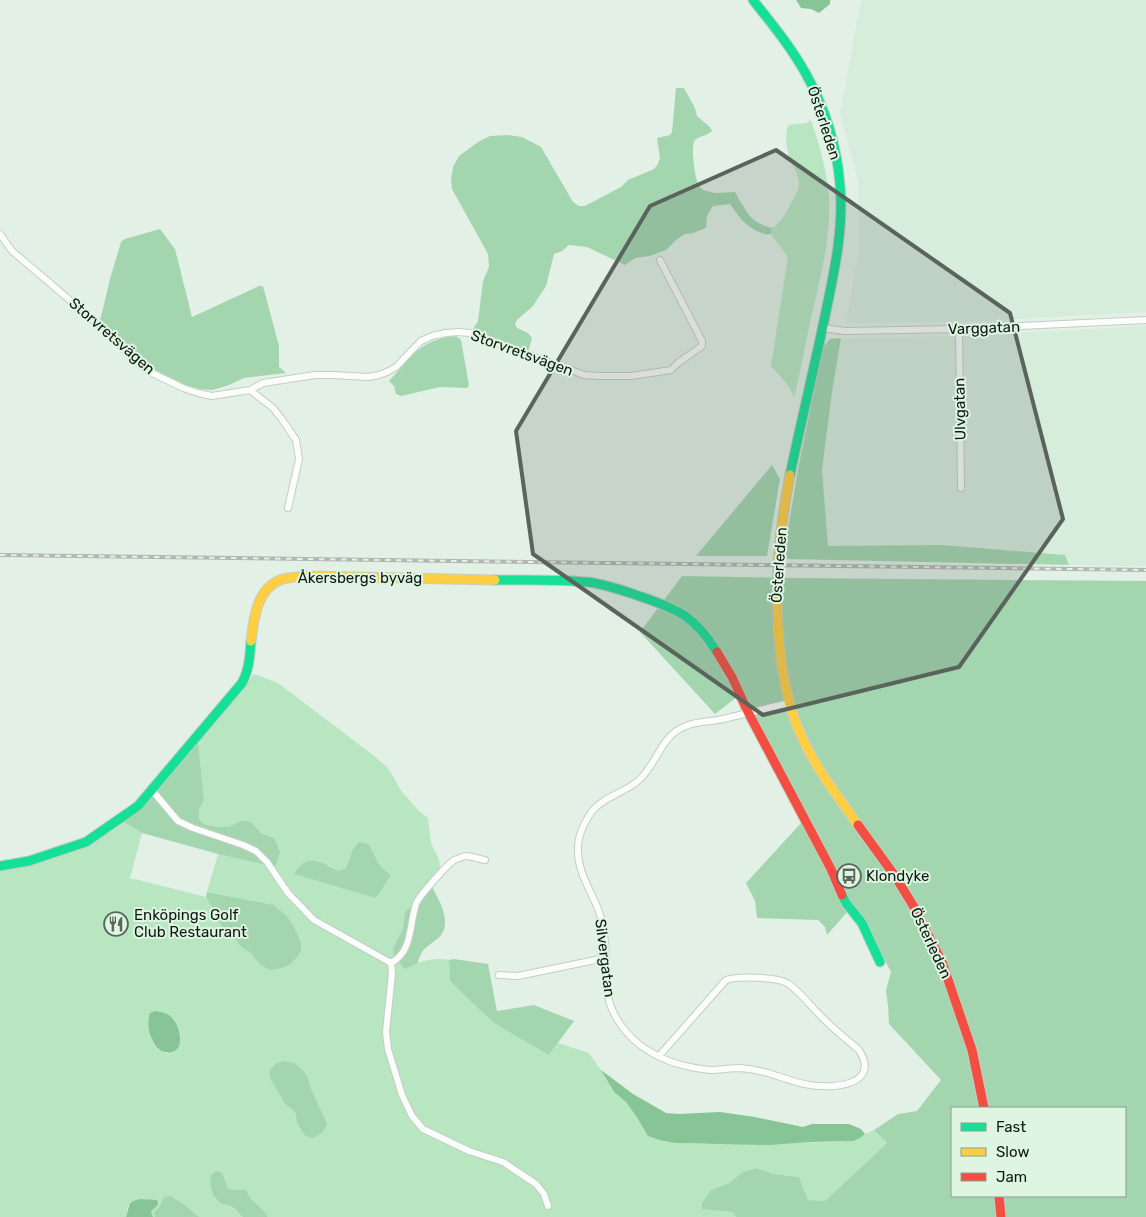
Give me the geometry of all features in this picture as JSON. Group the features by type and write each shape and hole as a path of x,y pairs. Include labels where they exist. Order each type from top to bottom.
{"street":[{"name":"Österleden","path":"752,0 792,50 813,86 825,117 838,166 841,211 838,252 790,474 778,550 776,629 779,657 789,704 800,734 815,763 896,876 942,962 972,1050 984,1107"},
{"name":"Storvretsvägen","path":"0,234 12,252 52,284 138,362 154,374 183,388 212,396 250,390 263,383 315,375 368,377 378,375 396,367 421,341 432,336 458,332 470,333 584,375 615,377 670,370 702,346 702,341 660,260"},
{"name":"Varggatan","path":"823,328 846,331 959,329 1146,320"},
{"name":"Ulvgatan","path":"959,329 961,488"},
{"path":"250,390 273,408 296,440 299,458 288,508"},
{"name":"Åkersbergs byväg","path":"0,866 29,861 91,840 138,806 242,683 249,665 253,624 258,603 263,594 274,583 292,577 307,576 572,581 600,584 669,606 681,612 692,620 709,639 732,678 831,869 846,903 862,924 880,962"},
{"name":"Silvergatan","path":"660,1056 726,980 738,977 778,980 792,986 822,1018 858,1050 864,1060 865,1067 862,1077 839,1086 812,1086 769,1073 740,1068 709,1070 676,1063 660,1056 649,1051 634,1041 620,1025 610,1004 607,992 605,944 601,919 578,860 579,838 588,818 600,803 628,789 640,780 652,765 666,739 675,731 685,726 789,704"},
{"path":"151,789 178,821 192,828 256,851 267,862 288,893 314,920 391,963"},
{"path":"391,963 398,959 405,949 414,911 421,894 456,859 466,856 484,860"},
{"path":"499,975 518,976 606,958"},
{"path":"391,963 392,973 386,1032 388,1050 402,1095 412,1116 422,1128 469,1151 503,1162 536,1184 544,1194 548,1206"},
{"path":"999,1197 1001,1217"}],"highlighted area":[{"path":"776,150 1010,313 1063,519 959,667 763,715 533,554 516,431 650,206"}],"shaded area":[{"path":"796,0 830,0 830,4 819,13 811,9 801,8"},
{"path":"861,0 1146,0 1146,312 959,322 846,323 859,248 858,181 840,113"},
{"path":"676,88 684,88 695,108 697,116 712,131 695,140 693,149 698,185 703,190 715,193 735,192 749,215 758,223 772,228 771,234 764,234 754,230 739,217 730,204 713,206 707,216 706,228 685,234 666,250 650,256 635,258 625,265 587,247 569,245 562,251 554,254 546,286 533,306 515,324 517,328 528,333 532,338 528,352 473,329 478,321 483,281 489,267 488,254 452,189 453,167 459,156 490,136 508,135 522,137 541,147 573,202 579,206 585,206 621,187 628,180 654,169 658,164 660,158 657,138 670,135 672,132"},
{"path":"810,120 818,141 827,178 829,212 827,243 794,397 787,384 771,366 788,257 771,234 772,228 786,213 799,185 788,151 786,138 788,125 807,123"},
{"path":"160,229 175,249 192,317 259,286 263,286 279,346 279,367 286,373 244,378 212,390 185,385 157,371 141,360 133,350 100,321 121,242 125,239"},
{"path":"1146,326 1146,566 1069,565 1064,555 942,545 828,546 822,470 841,338 951,337"},
{"path":"456,336 461,340 469,385 467,388 440,387 401,396 396,394 394,386 389,381 417,351 433,341"},
{"path":"841,338 822,470 828,546 942,545 1065,555 1069,565 787,559 785,548 798,469 823,347 830,339"},
{"path":"772,465 780,479 767,556 696,556"},
{"path":"682,576 1146,581 1146,1217 736,1217 733,1212 702,1209 702,1203 711,1190 729,1183 743,1172 756,1168 773,1174 799,1177 808,1200 825,1201 887,1143 874,1130 898,1114 917,1111 941,1080 889,1024 886,990 891,972 865,922 849,910 827,935 825,927 818,920 757,918 755,901 746,883 802,822 737,697 715,714 640,632"},
{"path":"254,674 278,683 388,768 402,792 428,818 431,843 439,859 440,869 413,905 405,912 403,928 393,948 405,968 437,959 449,960 450,981 494,1023 550,1054 558,1043 589,1053 614,1092 626,1102 648,1136 676,1143 698,1144 841,1142 860,1138 874,1130 887,1143 825,1201 808,1200 799,1177 773,1174 756,1168 743,1172 729,1183 711,1190 710,1210 733,1212 736,1217 268,1217 251,1199 246,1190 228,1189 223,1174 212,1190 216,1199 224,1205 230,1206 243,1217 200,1217 171,1197 164,1197 154,1212 155,1217 153,1217 151,1212 157,1201 141,1199 128,1206 126,1217 0,1217 0,869 27,867 90,844 122,821 142,833 130,878 206,897 223,929 234,937 241,947 249,952 261,965 301,943 288,917 274,905 207,892 218,854 275,867 274,838 261,833 251,822 242,820 229,827 204,824 199,817 199,810 204,800 198,740","holes":["352,851 377,860 382,870 320,881 294,874 328,865 338,871 345,869","150,1013 178,1027 181,1037 168,1053 159,1050 152,1041 149,1031","285,1061 295,1063 308,1077 311,1089 327,1123 305,1136 297,1125 295,1112 285,1104 276,1087"]},
{"path":"198,740 204,800 199,810 199,818 204,824 217,827 229,827 242,820 251,822 261,833 274,838 280,852 275,867 218,854 142,833 122,821"},
{"path":"359,842 368,844 380,865 391,875 376,898 294,874 304,863 314,860 338,871 345,869 352,851"},
{"path":"432,887 442,906 445,927 442,934 423,951 418,963 405,969 394,956 393,948 403,928 405,912"},
{"path":"207,892 274,905 288,917 296,931 301,943 299,955 289,965 281,968 270,970 261,965 249,952 241,947 234,937 223,929 206,897"},
{"path":"454,959 488,964 497,1011 534,1005 574,1021 549,1055 494,1023 450,981 449,960"},
{"path":"155,1011 170,1016 178,1028 180,1034 179,1046 172,1052 165,1052 159,1049 151,1036 148,1019 150,1013"},
{"path":"285,1061 295,1063 308,1077 311,1089 327,1123 323,1132 313,1138 305,1136 297,1124 295,1112 285,1104 270,1078 270,1070 277,1063"},
{"path":"601,1070 633,1094 666,1113 720,1112 803,1127 812,1124 849,1124 861,1129 865,1134 853,1141 769,1145 675,1143 660,1140 648,1136 626,1102 614,1092"},
{"path":"217,1171 223,1174 228,1189 246,1190 251,1199 268,1217 243,1217 232,1207 222,1204 214,1195 210,1183 211,1175"},
{"path":"171,1196 200,1217 155,1217 154,1212 164,1197"},
{"path":"141,1199 157,1200 157,1205 151,1212 153,1217 126,1217 131,1203"}],"railway":[{"path":"0,555 1146,570"}],"traffic: fast":[{"path":"753,0 788,45 813,87 833,142 840,185 841,218 835,267 790,475"},
{"path":"495,580 576,581 601,584 622,590 667,606 686,616 701,630 717,652"},
{"path":"0,866 29,861 86,842 138,806 242,683 248,668 251,641"},
{"path":"842,895 862,923 880,962"}],"traffic: slow":[{"path":"790,475 782,521 777,589 782,668 797,726 807,747 827,781 858,825"},
{"path":"251,641 255,615 261,598 272,585 283,579 307,576 495,580"}],"traffic: jam":[{"path":"717,652 732,677 748,712 831,869 842,895"},
{"path":"858,825 895,876 914,907 942,962 972,1050 984,1107"},
{"path":"999,1197 1001,1217"}],"place":[{"name":"Klondyke","path":"849,876"},
{"name":"Enköpings Golf Club Restaurant","path":"116,924"}]}
